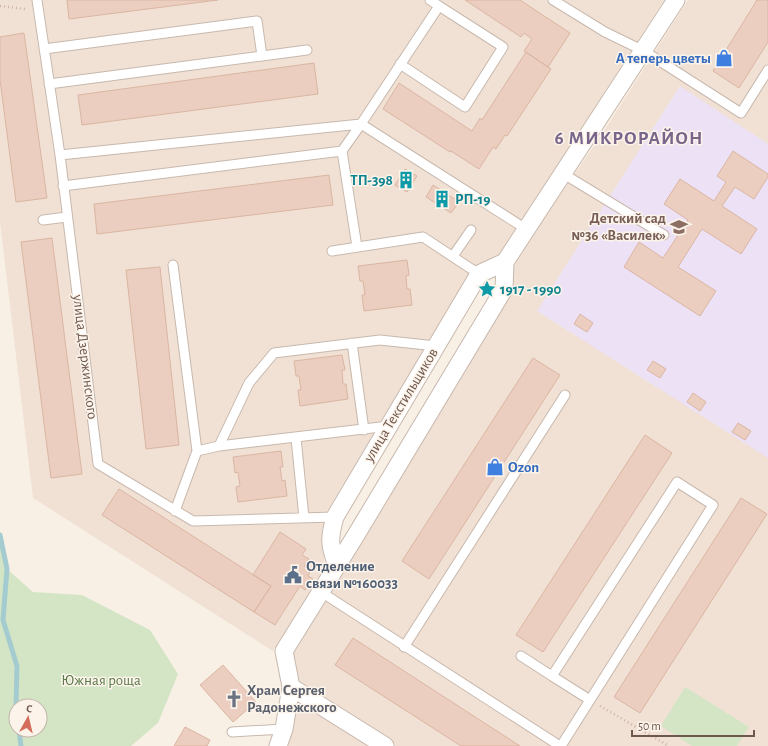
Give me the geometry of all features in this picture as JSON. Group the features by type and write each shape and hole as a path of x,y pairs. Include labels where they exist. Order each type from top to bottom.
{"street":[{"path":"479,274 505,262 562,173 644,52 676,0"},
{"name":"улица Текстильщиков","path":"291,686 284,651 504,289 505,262"},
{"name":"улица Текстильщиков","path":"337,565 331,550 330,534 335,517 479,274"},
{"path":"278,746 284,729 291,686 385,746"}],"lane":[{"path":"400,64 465,107 504,47 430,0"},
{"path":"553,0 605,32 644,52 741,113 768,70"},
{"name":"улица Дзержинского","path":"38,5 60,155 98,464 193,521 335,517"},
{"path":"358,247 342,151 439,6"},
{"path":"44,49 257,21 262,56"},
{"path":"49,84 307,50"},
{"path":"60,155 360,124 526,229"},
{"path":"63,186 342,151"},
{"path":"562,173 664,235"},
{"path":"43,220 67,217"},
{"path":"453,256 471,230"},
{"path":"332,251 423,237 479,274"},
{"path":"173,265 197,451 175,511"},
{"path":"219,446 249,383 274,353 380,340 436,346"},
{"path":"352,343 364,430"},
{"path":"404,647 565,395"},
{"path":"197,451 219,446 389,426"},
{"path":"296,438 304,518"},
{"path":"321,592 404,647 560,746 713,505 677,482 552,676"},
{"path":"521,656 590,700"},
{"path":"232,732 284,729"}],"path":[{"path":"0,6 38,5"},
{"path":"590,700 669,746"}],"shaded area":[{"path":"0,0 664,0 498,257 472,270 324,516 324,570 273,651 33,498 0,222"},
{"path":"688,0 768,0 768,746 396,746 296,683 292,654 511,293 513,268 542,221 598,140"},
{"name":"Детский сад №36 «Василек»","path":"680,86 768,144 768,458 537,311"},
{"path":"306,706 373,746 282,746 297,710"}],"green space":[{"name":"Южная роща","path":"0,535 7,569 33,592 82,595 150,630 178,674 158,723 131,746 0,746"},
{"path":"685,687 749,727 737,746 692,746 661,726"}],"building":[{"path":"67,0 218,0 69,19"},
{"path":"465,0 520,0 570,33 548,67 524,51 532,39 524,33 521,37"},
{"path":"757,0 768,0 768,42 739,88 713,71"},
{"path":"24,33 47,198 16,202 0,80 0,37"},
{"path":"526,52 551,69 507,136 505,135 496,149 493,147 479,169 383,109 399,83 472,131 480,118 482,120"},
{"path":"314,63 318,94 82,125 78,95"},
{"path":"733,151 768,174 768,177 754,199 735,187 722,206 757,229 741,254 702,229 678,267 716,291 700,316 624,267 639,242 663,258 688,220 664,204 680,179 714,201 726,182 717,176"},
{"name":"ТП-398","path":"405,169 417,176 407,192 395,185"},
{"path":"329,175 333,205 97,234 94,204"},
{"name":"РП-19","path":"433,185 459,202 451,213 426,197"},
{"path":"52,238 82,474 51,478 21,242"},
{"path":"407,260 409,275 406,276 407,289 410,289 412,305 364,311 362,295 365,295 363,281 360,281 358,266"},
{"path":"160,267 179,445 146,449 126,270"},
{"path":"580,314 593,323 587,332 574,324"},
{"path":"342,355 345,370 342,370 343,384 346,384 348,399 300,406 298,390 301,390 299,376 296,376 294,361"},
{"path":"533,358 560,375 429,579 402,561"},
{"path":"653,361 666,369 660,378 647,370"},
{"path":"693,393 706,402 700,411 687,402"},
{"path":"738,423 751,431 745,440 732,432"},
{"path":"645,435 672,453 543,652 516,635"},
{"path":"281,451 283,467 280,467 282,481 285,480 287,496 238,502 236,487 240,486 238,472 235,473 233,457"},
{"path":"119,489 271,586 254,612 102,515"},
{"path":"741,498 767,514 640,713 614,697"},
{"path":"280,532 306,549 302,555 309,559 304,566 311,570 308,576 313,579 305,590 300,586 275,625 254,612 271,586 253,575"},
{"path":"353,638 520,746 461,746 335,665"},
{"path":"223,665 256,702 233,722 200,685"},
{"path":"185,727 210,740 207,746 174,746"}],"waterway":[{"path":"0,535 7,569 3,620 17,666 16,698"},
{"path":"20,738 21,746"}],"place":[{"name":"А теперь цветы","path":"724,58"},
{"name":"ТП-398","path":"406,180"},
{"name":"РП-19","path":"442,199"},
{"name":"Детский сад №36 «Василек»","path":"679,227"},
{"name":"1917 - 1990","path":"487,289"},
{"name":"Ozon","path":"495,467"},
{"name":"Отделение связи №160033","path":"293,575"},
{"name":"Храм Сергея Радонежского","path":"234,699"}],"district":[{"name":"6 МИКРОРАЙОН","path":"629,138"}]}
